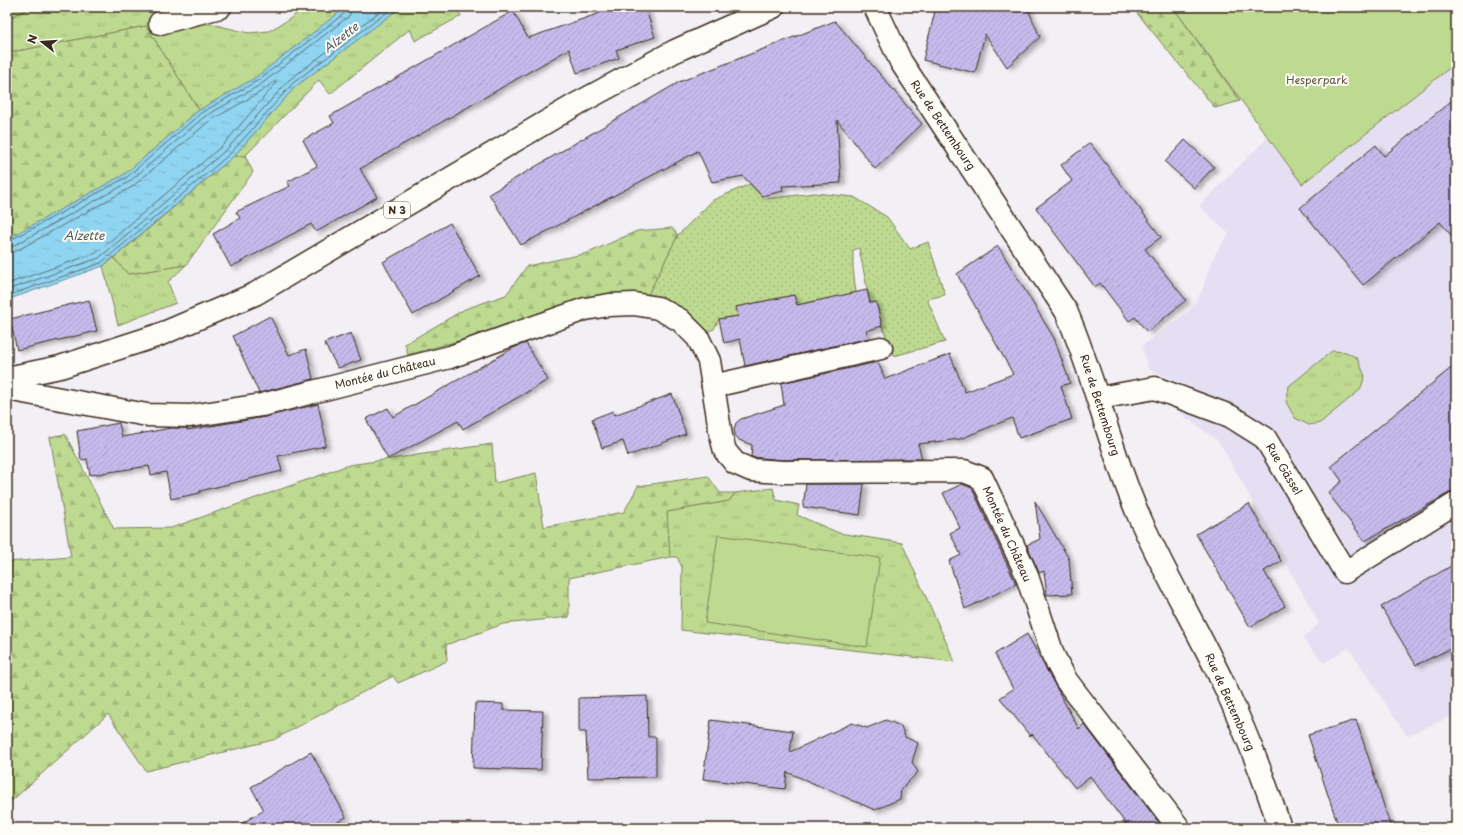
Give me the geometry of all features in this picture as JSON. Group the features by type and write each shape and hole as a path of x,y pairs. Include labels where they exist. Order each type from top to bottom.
{"street":[{"path":"160,24 220,7"},
{"name":"N 3","path":"7,378 60,367 159,335 255,294 575,105 676,51 773,7"},
{"name":"Rue de Bettembourg","path":"875,7 901,62 1066,311 1082,347 1118,462 1137,512 1155,552 1225,687 1248,739 1280,828"},
{"name":"Montée du Château","path":"7,389 147,415 190,416 262,405 450,357 585,309 609,305 634,304 658,308 680,320 698,338 709,361 721,436 725,451 735,463 751,470 783,472 964,471 982,478 1026,573 1053,655 1066,680 1179,828"},
{"path":"713,386 881,348"},
{"name":"Rue Gässel","path":"1099,398 1155,388 1230,416 1265,438 1345,572"},
{"path":"1345,572 1456,503"}],"shaded area":[{"path":"1456,63 1456,714 1407,736 1349,648 1324,663 1303,639 1319,623 1223,448 1217,440 1178,412 1191,387 1148,369 1142,346 1191,309 1202,291 1208,271 1217,251 1229,234 1199,206 1267,138 1302,183"}],"green space":[{"path":"7,7 32,7 7,19"},
{"path":"32,7 148,7 160,23 211,24 249,33 269,31 306,7 346,7 255,78 199,110 146,26 7,52 7,19"},
{"path":"401,7 464,7 458,11 461,16 415,41 410,29 330,94 319,80 245,156 234,156 295,87"},
{"path":"1132,7 1173,7 1240,101 1215,108"},
{"name":"Hesperpark","path":"1173,7 1456,7 1456,63 1302,184"},
{"path":"146,26 199,110 125,174 7,239 7,52"},
{"path":"234,156 245,156 253,172 186,265 128,274 114,258"},
{"path":"750,184 764,199 815,193 854,197 887,217 910,249 928,242 945,295 927,299 945,342 894,356 882,326 876,302 870,303 859,248 853,250 853,268 856,293 797,305 794,295 736,307 738,316 719,319 714,329 706,332 694,318 674,303 648,295 678,235 713,200"},
{"path":"672,228 678,235 648,295 581,300 472,337 408,355 405,344 465,309 506,295 527,266 588,253 637,231"},
{"path":"114,258 128,274 186,265 168,282 176,303 118,325 103,266"},
{"path":"1332,351 1346,352 1357,358 1365,376 1360,390 1320,423 1309,425 1295,418 1286,402 1289,386"},
{"path":"65,434 114,529 171,528 349,465 492,444 495,483 536,473 544,527 624,512 638,486 708,476 720,493 735,493 729,501 667,512 670,557 569,578 569,617 503,624 446,645 447,661 398,683 393,676 273,740 146,771 108,714 7,805 7,562 71,557 50,437"},
{"path":"773,488 776,500 799,505 797,515 839,533 902,543 955,662 681,630 682,567 677,557 670,557 666,512 729,501 735,493"},
{"path":"718,535 880,558 867,647 705,623"}],"water":[{"name":"Alzette","path":"346,7 401,7 295,87 234,156 103,266 7,300 7,239 125,174 199,110 255,78"}],"building":[{"path":"598,7 645,7 655,37 616,50 619,58 577,73 569,49 360,169 377,197 316,232 311,224 231,267 213,234 240,218 236,212 290,186 287,182 317,166 303,140 334,123 330,116 513,11 528,38 600,13"},
{"path":"936,7 1027,7 1040,37 1007,67 985,34 975,73 923,60"},
{"path":"835,21 922,124 875,169 837,120 841,183 782,186 783,191 762,196 743,176 712,182 698,151 521,245 489,194 679,82"},
{"path":"1456,97 1456,241 1440,222 1363,285 1300,208 1376,145 1384,156"},
{"path":"1185,140 1214,167 1194,188 1165,162"},
{"path":"1090,143 1161,237 1145,249 1186,300 1147,332 1135,317 1129,321 1100,283 1095,287 1036,208 1072,181 1061,165"},
{"path":"450,223 480,276 413,315 383,262"},
{"path":"998,246 1054,338 1070,383 1061,386 1072,419 1019,438 1012,418 960,439 918,444 922,459 783,460 751,457 752,445 739,440 735,435 734,429 736,423 741,419 784,405 781,383 878,362 885,379 950,354 965,392 1013,374 957,274"},
{"path":"867,290 870,303 876,302 882,326 866,331 869,338 745,366 740,339 724,343 719,319 738,316 736,307 794,295 797,305"},
{"path":"89,300 97,331 17,350 10,319"},
{"path":"270,316 289,355 306,349 313,379 259,393 233,336"},
{"path":"351,333 361,360 338,368 324,343"},
{"path":"526,343 548,380 463,429 458,421 388,459 366,419 388,408 393,417 515,347"},
{"path":"1456,364 1456,489 1365,541 1328,493 1342,481 1331,466"},
{"path":"672,394 686,434 628,456 623,441 602,448 592,419 613,411 614,415"},
{"path":"318,404 325,436 325,446 278,456 282,471 200,491 200,493 171,499 166,472 151,475 149,466 90,475 87,459 81,460 77,431 119,423 122,437 171,428 187,428 187,430 265,417"},
{"path":"806,484 864,484 860,515 803,507"},
{"path":"962,484 972,488 1016,584 965,609 949,561 961,555 950,533 960,528 943,493"},
{"path":"1035,501 1069,559 1072,594 1047,595 1044,571 1039,573 1027,545 1040,539"},
{"path":"1249,504 1281,561 1264,571 1285,606 1250,627 1196,534"},
{"path":"1456,563 1456,646 1416,665 1381,607"},
{"path":"1027,634 1079,729 1084,724 1163,828 1129,828 1090,776 1075,788 1032,734 1030,736 1000,698 1013,689 995,654"},
{"path":"647,696 648,737 656,737 656,777 588,778 586,732 579,732 579,698"},
{"path":"475,703 503,704 503,710 543,711 541,770 473,768"},
{"path":"711,720 793,731 790,752 852,723 867,728 886,720 901,726 905,737 918,743 912,762 918,772 901,789 900,799 875,810 787,772 785,789 703,779"},
{"path":"1356,720 1391,828 1339,828 1308,735"},
{"path":"311,752 346,817 328,828 234,828 264,810 251,787"}]}
